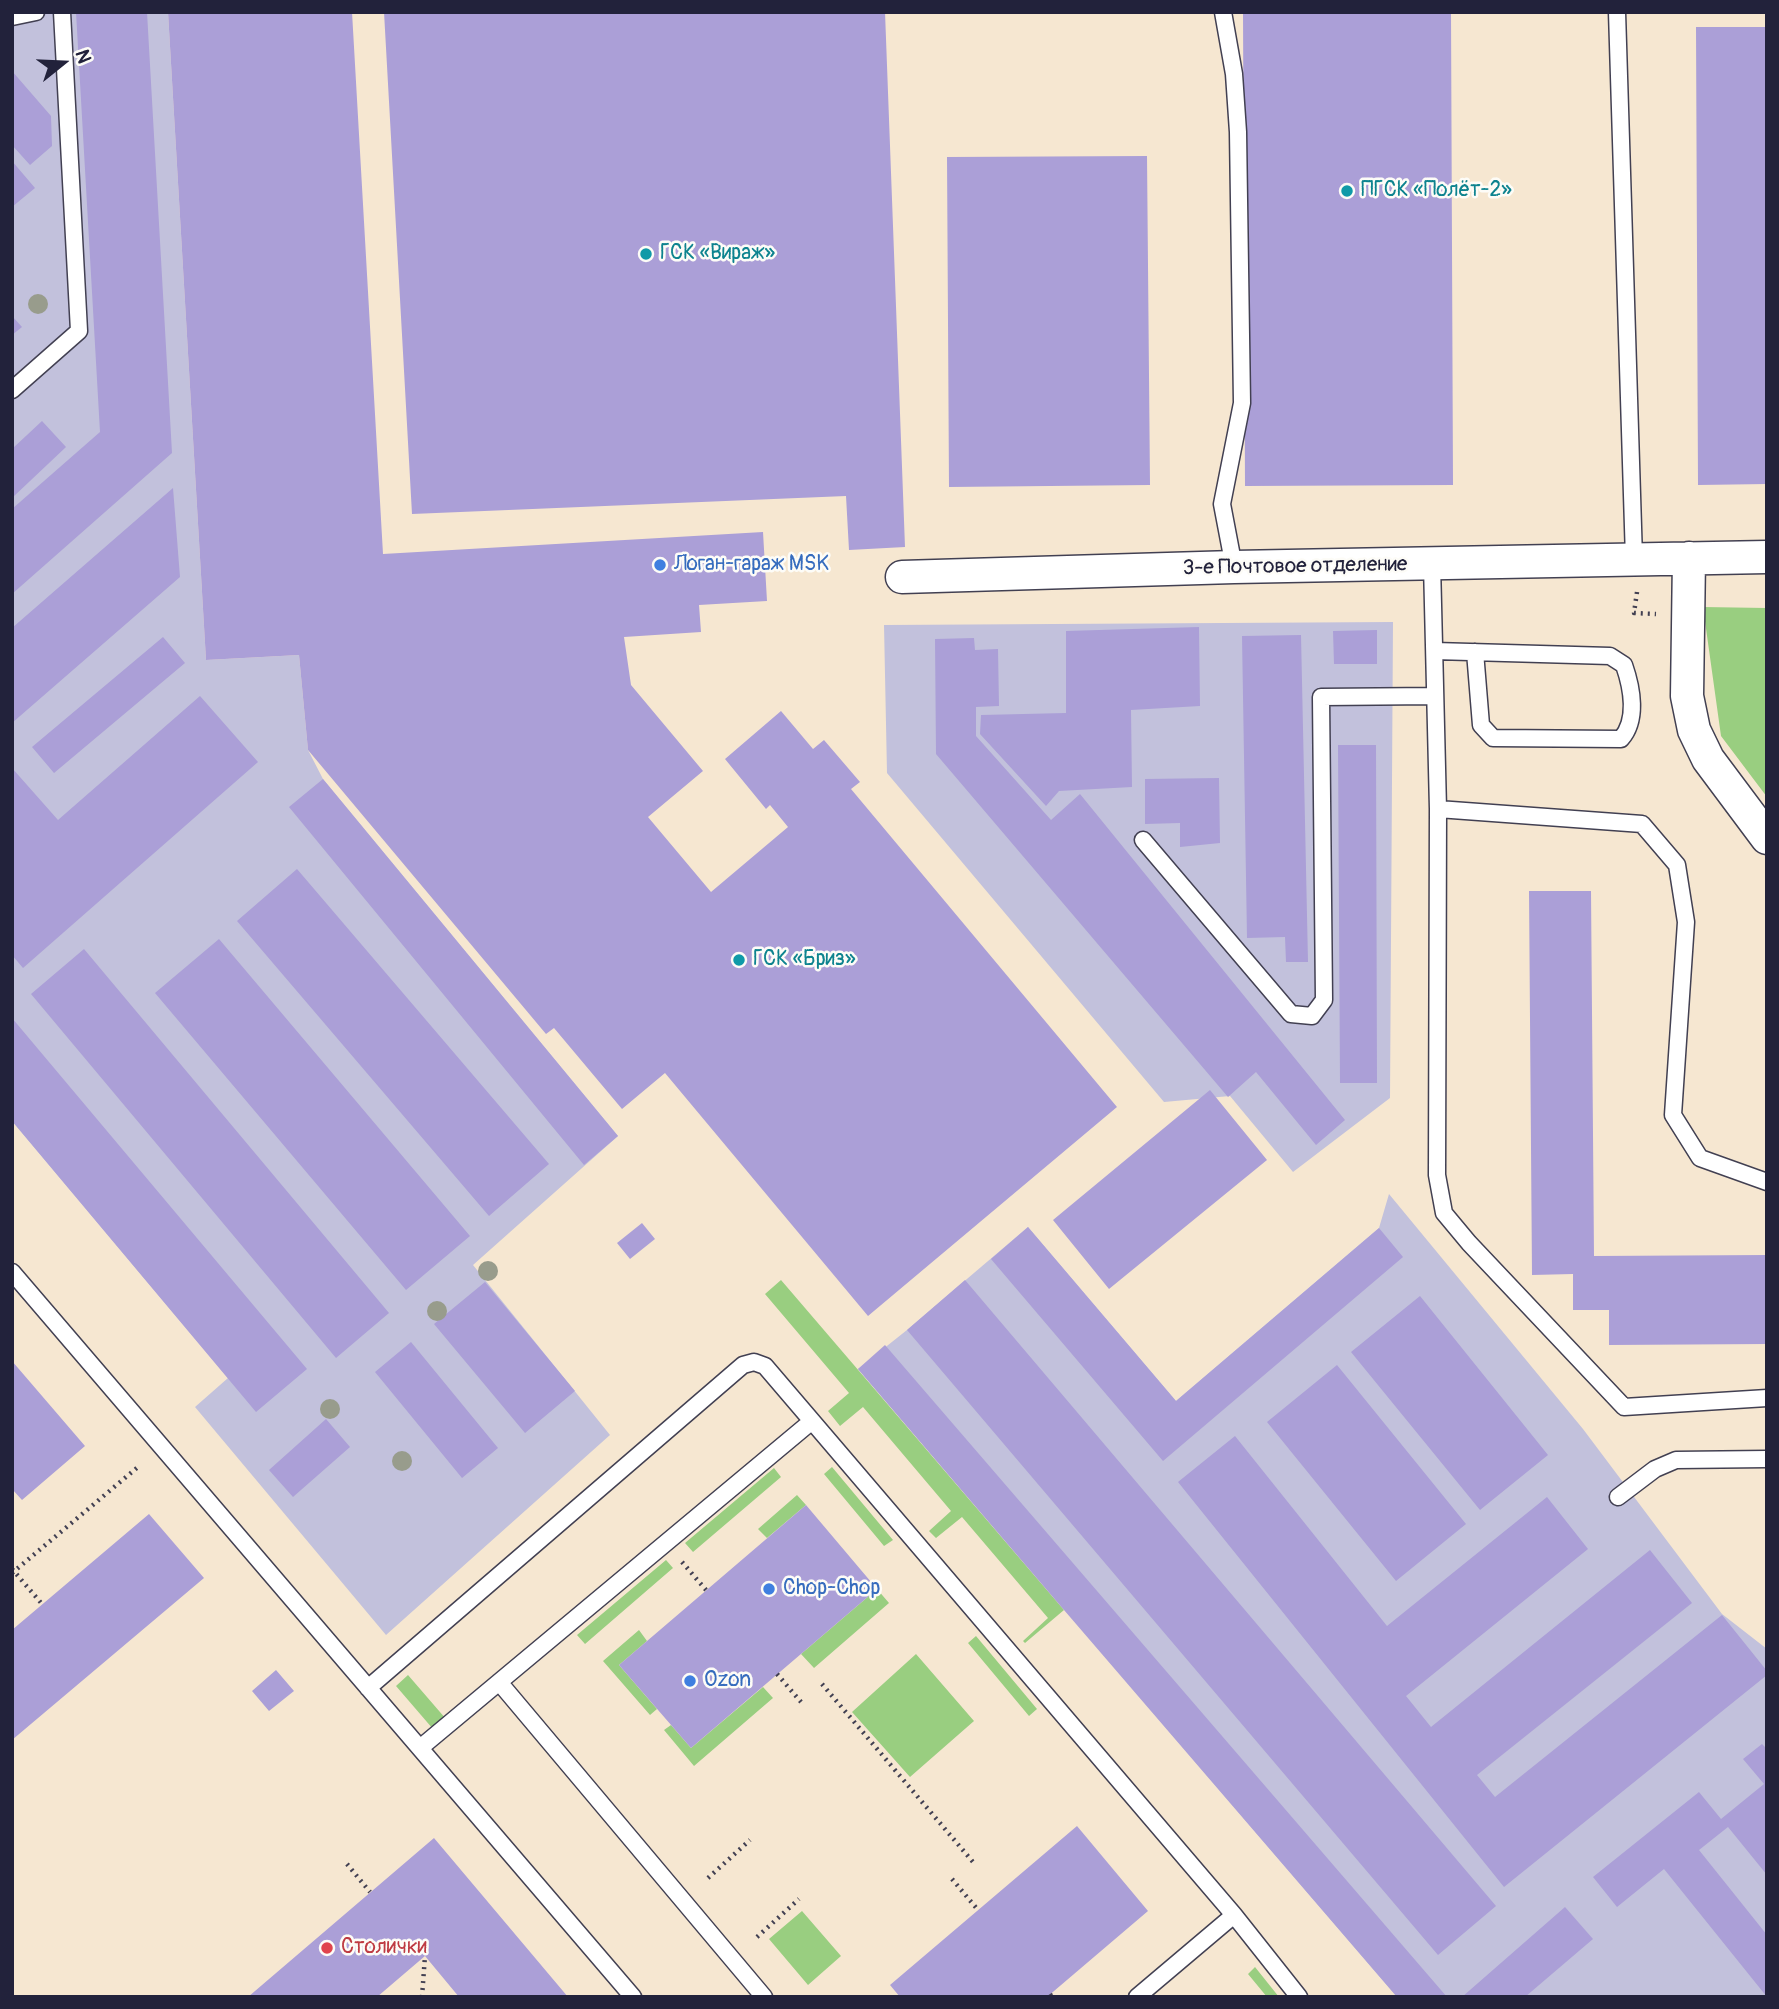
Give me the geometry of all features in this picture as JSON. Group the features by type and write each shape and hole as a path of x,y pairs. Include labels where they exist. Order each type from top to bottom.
{"street":[{"name":"3-е Почтовое отделение","path":"902,577 1234,567 1767,557"},
{"path":"1689,558 1687,696 1694,730 1708,759 1767,838"}],"lane":[{"path":"12,17 36,12"},
{"path":"12,390 79,331 62,12"},
{"path":"1223,12 1234,74 1238,132 1242,403 1222,504 1234,567"},
{"path":"1618,12 1634,559"},
{"path":"1432,564 1438,809 1437,1174 1444,1213 1624,1407 1767,1398"},
{"path":"1435,651 1475,652 1609,656 1624,665 1632,688 1629,730 1620,739 1493,738 1481,725 1475,652"},
{"path":"1143,840 1291,1014 1312,1016 1324,1000 1321,697 1435,696"},
{"path":"1438,809 1642,824 1676,865 1686,922 1673,1115 1700,1158 1767,1182"},
{"path":"12,1272 633,1997"},
{"path":"368,1688 743,1365 754,1362 765,1366 1234,1914 1299,1997"},
{"path":"420,1748 812,1421"},
{"path":"1618,1497 1655,1469 1676,1460 1767,1459"},
{"path":"499,1682 764,1997"},
{"path":"1137,1997 1234,1914"}],"path":[{"path":"42,1604 13,1571 138,1467"},
{"path":"665,1543 706,1590"},
{"path":"777,1674 801,1702"},
{"path":"822,1684 973,1862"},
{"path":"708,1878 750,1840"},
{"path":"347,1864 370,1892"},
{"path":"952,1879 978,1910"},
{"path":"757,1937 799,1899"},
{"path":"422,1997 425,1956"}],"shaded area":[{"path":"12,12 168,12 206,660 299,655 308,750 323,779 618,1136 473,1265 610,1435 386,1635 195,1407 228,1378 12,1121"},
{"path":"1393,622 1390,1098 1293,1172 1230,1096 1164,1102 887,773 884,625"},
{"path":"1389,1194 1583,1429 1722,1614 1767,1649 1767,1997 1397,1997 858,1369 1028,1227 1176,1401 1379,1228"}],"green space":[{"path":"1703,607 1767,608 1767,797 1721,736"},
{"path":"781,1280 1064,1610 1025,1643 1023,1641 1048,1618 962,1517 936,1538 929,1531 951,1511 863,1407 840,1426 828,1411 849,1393 765,1294"},
{"path":"832,1467 893,1540 884,1546 824,1474"},
{"path":"774,1468 781,1477 693,1552 685,1543"},
{"path":"797,1495 806,1505 767,1538 758,1529"},
{"path":"666,1560 673,1568 585,1644 577,1635"},
{"path":"877,1589 889,1603 814,1668 801,1654"},
{"path":"639,1630 647,1641 619,1665 657,1709 650,1715 603,1661"},
{"path":"976,1636 1037,1709 1029,1716 968,1643"},
{"path":"916,1654 974,1721 910,1777 852,1712"},
{"path":"408,1675 446,1719 433,1729 396,1686"},
{"path":"763,1687 773,1698 694,1766 664,1730 671,1725 691,1748"},
{"path":"802,1911 841,1956 808,1985 769,1939"},
{"path":"1255,1967 1279,1997 1267,1997 1248,1974"}],"building":[{"path":"76,12 147,12 172,453 12,594 12,509 100,432"},
{"name":"ГСК «Бриз»","path":"168,12 352,12 383,554 763,532 767,601 699,605 701,632 624,637 631,685 703,771 648,817 711,892 788,827 770,805 766,809 725,759 781,711 813,749 824,740 860,782 851,789 1117,1107 868,1316 665,1073 622,1109 554,1028 546,1034 308,750 299,655 206,660"},
{"name":"ГСК «Вираж»","path":"384,12 885,12 905,547 849,550 846,496 412,514"},
{"name":"ПГСК «Полёт-2»","path":"1243,12 1451,12 1453,485 1245,486"},
{"path":"1696,27 1767,27 1767,484 1698,485"},
{"path":"12,71 51,116 52,146 30,165 12,145"},
{"path":"1147,156 1150,485 949,487 947,157"},
{"path":"12,161 35,188 12,207"},
{"path":"12,316 22,327 12,335"},
{"path":"42,421 66,447 12,498 12,449"},
{"path":"173,488 180,577 12,723 12,628"},
{"path":"1199,627 1200,706 1131,710 1132,787 1059,791 1046,806 980,734 981,715 1066,713 1066,631"},
{"path":"1377,630 1377,664 1334,664 1333,631"},
{"path":"1301,635 1308,962 1286,962 1285,937 1247,938 1242,636"},
{"path":"163,637 185,663 54,773 32,747"},
{"path":"974,638 975,650 998,649 999,706 976,707 976,736 1051,820 1080,794 1345,1120 1316,1145 1256,1072 1228,1097 936,754 935,639"},
{"path":"200,696 258,762 23,968 12,955 12,768 58,820"},
{"path":"1338,745 1376,745 1377,1083 1340,1083"},
{"path":"1219,778 1220,843 1180,847 1180,823 1145,824 1145,779"},
{"path":"323,779 618,1136 584,1165 289,807"},
{"path":"297,869 549,1164 489,1216 237,921"},
{"path":"1529,891 1591,891 1594,1256 1767,1255 1767,1344 1609,1345 1609,1310 1573,1310 1573,1274 1532,1275"},
{"path":"219,939 470,1236 406,1290 155,993"},
{"path":"84,949 389,1313 336,1358 31,994"},
{"path":"12,1018 307,1369 256,1412 12,1121"},
{"path":"1210,1090 1267,1160 1109,1289 1053,1220"},
{"path":"642,1223 655,1239 630,1259 617,1243"},
{"path":"1028,1227 1176,1401 1379,1228 1403,1257 1163,1461 991,1259"},
{"path":"965,1280 1496,1906 1438,1955 907,1330"},
{"path":"485,1282 575,1391 525,1433 434,1324"},
{"path":"1420,1296 1548,1455 1480,1510 1351,1352"},
{"path":"411,1342 498,1448 462,1478 375,1372"},
{"path":"885,1345 1447,1997 1397,1997 858,1369"},
{"path":"12,1361 85,1446 22,1500 12,1489"},
{"path":"1337,1365 1466,1524 1396,1581 1267,1422"},
{"path":"326,1419 350,1447 293,1497 269,1470"},
{"path":"1235,1436 1387,1626 1547,1497 1588,1549 1406,1696 1431,1727 1650,1550 1692,1603 1477,1775 1495,1797 1722,1615 1767,1671 1767,1675 1504,1887 1178,1482"},
{"path":"806,1505 877,1589 691,1748 619,1665"},
{"path":"149,1514 204,1578 12,1740 12,1630"},
{"path":"276,1670 294,1691 269,1711 252,1691"},
{"path":"1762,1744 1767,1749 1767,1875 1728,1827 1699,1850 1767,1935 1767,1997 1664,1869 1617,1907 1593,1877 1699,1792 1721,1819 1764,1784 1743,1759"},
{"path":"1077,1826 1148,1911 1047,1997 900,1997 890,1985"},
{"path":"434,1838 568,1997 459,1997 425,1956 377,1997 248,1997"},
{"path":"1565,1907 1593,1939 1525,1997 1462,1997"}],"place":[{"name":"ПГСК «Полёт-2»","path":"1347,191"},
{"name":"ГСК «Вираж»","path":"646,254"},
{"name":"Логан-гараж MSK","path":"660,565"},
{"name":"ГСК «Бриз»","path":"739,960"},
{"name":"Chop-Chop","path":"769,1589"},
{"name":"Ozon","path":"690,1681"},
{"name":"Столички","path":"327,1948"}]}
